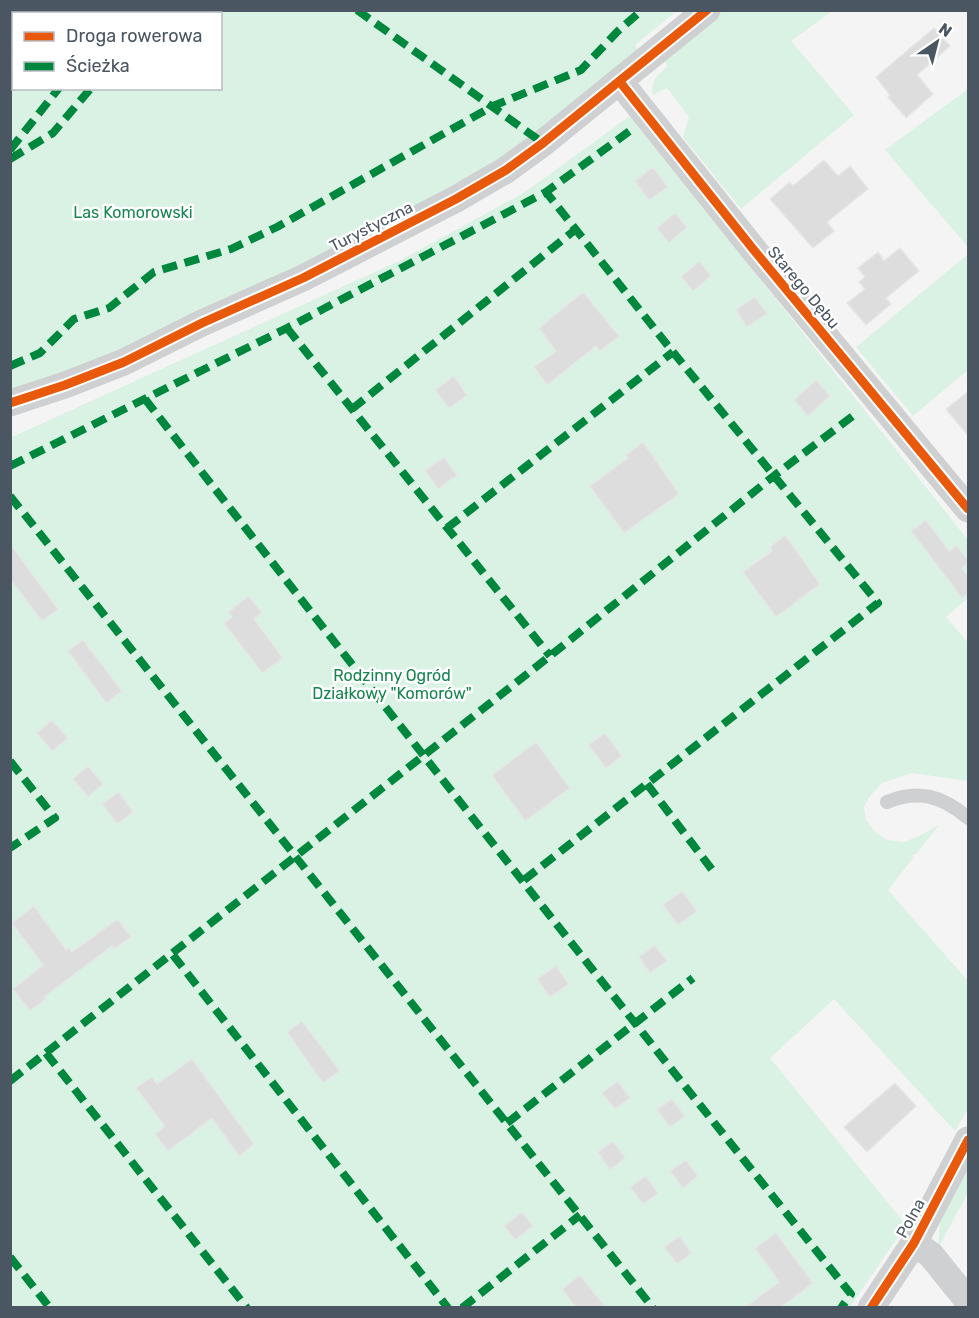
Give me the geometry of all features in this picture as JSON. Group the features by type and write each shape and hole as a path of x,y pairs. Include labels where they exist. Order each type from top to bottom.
{"street":[{"name":"Turystyczna","path":"10,403 124,362 202,323 303,278 456,199 506,170 620,82 708,10"},
{"name":"Starego Dębu","path":"620,82 753,249 969,509"},
{"name":"Polna","path":"871,1308 914,1243 969,1140"},
{"path":"914,1243 931,1255 969,1300"}],"lane":[{"path":"887,802 911,794 928,796 956,807 969,818"}],"green space":[{"name":"Las Komorowski","path":"11,11 677,11 635,45 639,52 537,136 452,190 149,341 11,392"},
{"path":"722,11 832,11 791,41 854,115 741,209 683,137 689,117 667,88 653,95 652,90 656,78 668,66 663,59"},
{"path":"968,89 968,247 885,150"},
{"name":"Rodzinny Ogród Działkowy \"Komorów\"","path":"630,116 968,540 968,598 946,617 968,643 968,781 912,773 882,783 864,807 866,820 875,832 887,840 904,842 939,825 916,854 912,855 913,858 888,890 968,981 968,1109 955,1131 834,999 770,1058 906,1225 850,1307 11,1307 10,438 399,261 525,192"},
{"path":"968,254 968,370 913,416 856,347"},
{"path":"968,1162 968,1193 938,1248 940,1220"}],"building":[{"path":"934,28 950,46 917,75 933,94 906,118 888,97 890,95 876,77"},
{"path":"824,160 838,176 850,166 868,189 827,222 834,231 813,248 770,199 790,182 793,186"},
{"path":"653,167 668,187 649,200 635,181"},
{"path":"675,213 687,227 669,243 657,228"},
{"path":"900,248 919,271 886,298 891,304 866,325 847,303 865,289 859,282 865,277 858,268 878,252 884,261"},
{"path":"699,261 711,276 693,291 681,277"},
{"path":"583,292 619,336 600,351 596,346 547,385 534,367 556,351 539,328"},
{"path":"755,297 767,314 747,327 736,310"},
{"path":"454,376 467,395 449,408 435,390"},
{"path":"816,380 830,396 808,416 794,400"},
{"path":"969,391 969,437 946,409"},
{"path":"643,442 679,494 624,533 590,486 628,458 626,455"},
{"path":"444,457 457,475 438,489 425,471"},
{"path":"926,520 949,551 957,546 969,561 962,568 969,577 969,593 962,598 911,531"},
{"path":"785,535 820,584 776,617 743,572 772,551 770,547"},
{"path":"10,544 58,609 42,621 10,579"},
{"path":"249,596 262,613 254,619 283,658 262,673 224,623 232,617 228,612"},
{"path":"83,640 122,691 106,703 68,651"},
{"path":"52,720 68,738 52,751 37,733"},
{"path":"605,733 622,756 606,768 588,745"},
{"path":"536,742 570,788 525,821 492,775"},
{"path":"88,766 103,784 88,797 73,779"},
{"path":"119,792 133,812 117,824 102,804"},
{"path":"682,891 697,911 678,925 663,905"},
{"path":"34,906 66,950 69,948 72,952 118,919 131,937 114,949 112,946 44,997 46,999 30,1011 13,989 43,965 12,923"},
{"path":"655,945 667,961 650,973 639,957"},
{"path":"556,966 569,984 550,997 537,979"},
{"path":"302,1021 340,1071 323,1083 287,1032"},
{"path":"192,1059 254,1144 239,1156 212,1118 168,1151 155,1134 165,1126 136,1088 152,1077 157,1084"},
{"path":"618,1081 630,1098 615,1109 602,1093"},
{"path":"895,1083 916,1106 867,1152 844,1127"},
{"path":"672,1099 685,1116 670,1127 657,1110"},
{"path":"613,1141 625,1158 610,1170 598,1152"},
{"path":"686,1160 698,1176 683,1188 670,1171"},
{"path":"646,1176 658,1193 643,1204 630,1187"},
{"path":"522,1212 533,1226 515,1240 504,1226"},
{"path":"776,1233 813,1283 780,1308 744,1308 779,1282 755,1248"},
{"path":"679,1236 692,1253 677,1264 664,1247"},
{"path":"580,1275 606,1308 576,1308 562,1289"}],"marked path":[{"path":"357,10 543,143"},
{"path":"10,366 40,353 74,319 109,308 154,272 231,249 277,227 493,106 581,70 618,31 642,10"},
{"path":"10,150 57,90"},
{"path":"10,159 53,133 89,90"},
{"path":"10,466 287,328 546,192 631,130"},
{"path":"524,880 878,603 546,192"},
{"path":"352,409 575,230"},
{"path":"287,328 550,656"},
{"path":"447,528 673,352"},
{"path":"145,399 496,848 851,1294 841,1308"},
{"path":"10,1081 550,656 775,475 858,412"},
{"path":"10,496 653,1308"},
{"path":"10,761 55,818 10,848"},
{"path":"647,784 713,871"},
{"path":"173,955 448,1308"},
{"path":"507,1123 693,978"},
{"path":"46,1053 247,1308"},
{"path":"462,1308 580,1215"},
{"path":"10,1257 50,1308"}],"cycle path":[{"path":"10,403 124,362 202,323 303,278 456,199 506,170 543,143 707,10"},
{"path":"620,82 753,249 968,509"},
{"path":"871,1308 914,1243 968,1140"}]}
